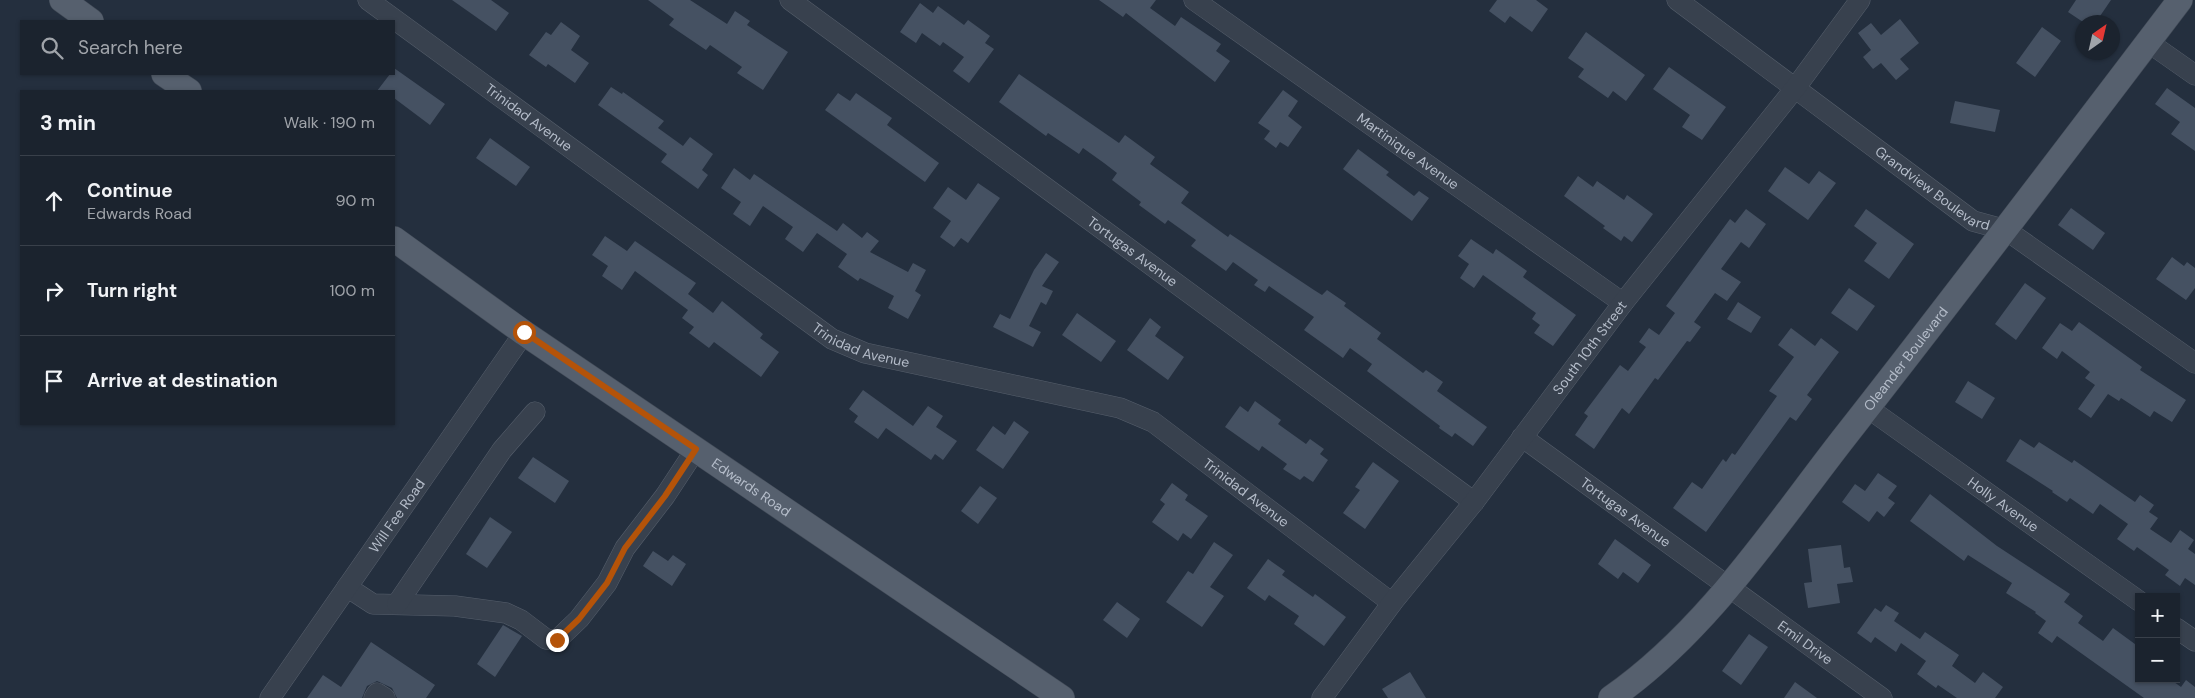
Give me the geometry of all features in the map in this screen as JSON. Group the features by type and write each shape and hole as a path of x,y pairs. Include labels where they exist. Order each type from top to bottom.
{"main road":[{"path":"62,0 90,20"},
{"name":"Oleander Boulevard","path":"1611,698 1668,652 1728,587 2006,230 2180,0"},
{"path":"165,75 187,90"},
{"name":"Edwards Road","path":"395,240 524,332 1062,698"}],"street":[{"name":"Trinidad Avenue","path":"368,0 832,339 865,353 1120,408 1153,422 1392,603"},
{"name":"Tortugas Avenue","path":"790,0 1474,502"},
{"name":"Martinique Avenue","path":"1194,0 1623,303"},
{"name":"Grandview Boulevard","path":"1677,0 1974,221 2006,230 2195,363"},
{"name":"South 10th Street","path":"1322,698 1392,603 1474,502 1623,303 1796,87 1860,0"},
{"path":"2148,42 2195,75"},
{"name":"Will Fee Road","path":"270,698 524,332"},
{"name":"Holly Avenue","path":"1868,408 2135,598"},
{"path":"397,604 502,450 535,412"},
{"name":"Tortugas Avenue","path":"1522,437 1728,587"},
{"path":"347,587 374,604 456,606 506,613 522,620 546,639 557,640 579,619 607,583 625,548 665,496 696,449"},
{"name":"Emil Drive","path":"1728,587 1882,698"},
{"path":"2180,631 2195,641"},
{"path":"374,698 377,693 385,698"}],"building":[{"path":"452,0 491,0 509,13 496,31"},
{"path":"648,0 690,0 727,24 735,11 750,21 747,25 788,52 763,90 737,73 742,67 710,45 706,50 669,25 674,19"},
{"path":"1099,0 1156,0 1150,8 1175,26 1181,17 1221,44 1216,51 1230,61 1215,82 1126,13 1123,17"},
{"path":"1497,0 1536,0 1548,9 1532,32 1510,16 1505,23 1489,11"},
{"path":"2076,0 2111,0 2101,15 2075,15 2075,17 2068,12"},
{"path":"920,3 933,13 938,6 964,25 968,20 990,36 985,43 994,49 969,83 953,71 964,57 943,42 940,46 922,33 916,43 900,32"},
{"path":"1900,19 1919,43 1900,59 1909,69 1896,80 1881,63 1873,69 1863,57 1871,50 1858,33 1871,23 1881,35"},
{"path":"561,22 580,36 571,50 589,63 575,83 548,64 546,67 529,55 546,32 551,35"},
{"path":"2042,27 2061,41 2035,77 2016,63"},
{"path":"1586,32 1645,75 1626,101 1613,91 1608,98 1578,77 1584,69 1568,58"},
{"path":"1669,67 1726,107 1702,140 1682,127 1690,115 1653,89"},
{"path":"395,69 445,104 430,125 395,99 395,90 378,90 389,75 395,75"},
{"path":"1019,74 1119,143 1125,135 1155,157 1150,164 1189,192 1181,203 1228,237 1230,234 1322,295 1327,290 1346,303 1344,306 1381,333 1377,339 1423,373 1426,370 1443,382 1437,391 1487,427 1473,446 1455,433 1452,437 1439,428 1440,426 1367,371 1372,364 1350,348 1343,358 1304,330 1314,317 1269,286 1265,292 1254,285 1258,280 1233,262 1226,271 1191,246 1196,240 1168,220 1165,224 1139,205 1141,202 1112,180 1117,173 1104,163 1083,148 1079,154 1048,133 1046,136 999,102"},
{"path":"611,87 622,94 623,92 664,121 658,128 683,146 690,137 713,154 702,170 708,175 698,189 661,162 667,154 598,105"},
{"path":"2167,88 2195,108 2195,151 2171,134 2180,122 2155,104"},
{"path":"1283,90 1298,101 1288,116 1302,127 1288,147 1280,142 1276,148 1264,139 1270,131 1258,123"},
{"path":"838,93 850,101 856,93 892,118 887,125 939,163 925,182 825,110"},
{"path":"1955,101 2000,110 1995,132 1950,123"},
{"path":"490,138 530,167 516,186 476,158"},
{"path":"1358,149 1389,172 1386,175 1414,196 1419,191 1429,198 1412,221 1343,169"},
{"path":"1785,167 1809,184 1819,171 1836,183 1808,220 1768,191"},
{"path":"734,168 750,180 754,174 837,231 843,223 862,238 867,232 879,241 870,252 908,272 913,263 926,270 915,291 921,295 908,319 888,308 894,296 860,278 858,281 838,267 847,254 817,233 803,252 785,239 793,227 763,206 750,226 733,214 741,202 721,188"},
{"path":"1578,176 1593,187 1597,181 1624,200 1627,195 1653,214 1632,242 1624,236 1621,241 1603,228 1605,226 1564,196"},
{"path":"978,183 1000,198 968,243 961,238 954,247 940,237 951,221 933,208 948,187 966,200"},
{"path":"2071,208 2105,233 2093,250 2058,225"},
{"path":"1746,209 1766,224 1749,248 1741,242 1721,269 1741,282 1727,301 1715,293 1694,322 1701,327 1690,342 1687,341 1658,380 1655,378 1629,414 1622,408 1594,449 1575,435 1588,416 1584,413 1620,365 1628,371 1646,347 1639,342 1649,328 1659,335 1675,313 1666,306 1730,219 1735,223"},
{"path":"1866,209 1914,244 1889,279 1864,261 1877,243 1854,226"},
{"path":"605,236 627,251 635,241 696,283 688,294 713,313 722,301 763,334 760,338 779,352 761,377 714,342 709,348 689,333 694,327 682,318 688,310 635,271 622,290 602,276 608,266 592,255"},
{"path":"1471,239 1493,254 1496,249 1527,271 1523,277 1576,315 1553,346 1534,333 1540,325 1532,319 1536,313 1483,275 1474,288 1460,278 1469,264 1458,256"},
{"path":"1046,253 1059,262 1042,286 1053,291 1046,305 1041,302 1029,326 1041,332 1033,347 993,327 1000,314 1010,319 1034,270"},
{"path":"2172,257 2184,266 2187,262 2195,268 2195,288 2186,300 2156,279"},
{"path":"2025,283 2046,298 2016,340 1995,324"},
{"path":"1849,288 1875,306 1857,331 1831,313"},
{"path":"1738,302 1761,317 1751,333 1727,319"},
{"path":"1077,313 1116,341 1101,362 1062,335"},
{"path":"1150,318 1161,327 1155,336 1184,357 1168,380 1127,350"},
{"path":"2079,322 2142,367 2140,370 2186,400 2172,422 2154,411 2150,417 2121,398 2119,401 2108,394 2091,418 2078,409 2095,385 2085,378 2090,372 2062,351 2057,359 2042,348 2060,323 2072,331"},
{"path":"1791,328 1815,346 1821,338 1839,352 1807,395 1812,399 1796,421 1790,417 1706,532 1673,508 1692,482 1702,489 1723,459 1726,462 1732,453 1735,455 1777,396 1769,391 1794,357 1778,345"},
{"path":"1968,381 1995,398 1982,419 1955,402"},
{"path":"863,390 913,426 928,406 943,416 936,427 957,441 943,460 935,454 931,460 886,428 878,439 854,422 858,416 849,409"},
{"path":"1255,401 1281,420 1278,424 1306,444 1310,439 1324,449 1320,454 1328,460 1313,482 1304,476 1300,480 1283,469 1287,464 1262,446 1259,451 1225,427 1240,406 1248,412"},
{"path":"1014,421 1029,432 1003,469 976,450 993,426 1005,435"},
{"path":"2020,439 2034,448 2039,442 2072,463 2074,460 2135,502 2140,495 2154,505 2149,512 2158,518 2150,529 2171,543 2180,530 2194,540 2188,549 2195,554 2195,585 2185,578 2180,586 2165,575 2169,570 2137,547 2134,551 2117,539 2128,524 2100,504 2093,514 2070,498 2067,502 2006,461"},
{"path":"533,457 569,481 555,503 518,478"},
{"path":"1373,462 1399,481 1365,529 1343,513 1360,490 1355,487"},
{"path":"1878,473 1897,486 1888,498 1895,503 1884,517 1877,511 1869,522 1842,502 1855,484 1865,491"},
{"path":"1172,483 1188,495 1185,500 1208,516 1191,539 1183,533 1178,541 1152,522 1165,504 1160,500"},
{"path":"980,486 997,498 978,524 961,511"},
{"path":"1930,494 1997,546 2070,594 2064,602 2083,616 2078,623 2103,641 2113,628 2135,644 2135,683 2176,683 2181,687 2186,680 2195,687 2195,698 2144,698 2057,636 2052,643 2038,633 2046,621 2036,612 2006,593 2012,583 1968,555 1964,561 1910,521"},
{"path":"490,517 512,532 487,568 466,554"},
{"path":"1615,539 1651,565 1638,583 1623,572 1618,579 1598,564"},
{"path":"1214,542 1233,555 1210,587 1224,596 1202,627 1166,602 1188,571 1193,574"},
{"path":"1841,545 1844,568 1850,567 1853,582 1837,584 1840,603 1808,608 1804,583 1812,582 1808,549"},
{"path":"653,551 668,561 673,555 686,564 672,586 643,566"},
{"path":"1268,559 1285,571 1282,575 1313,597 1315,594 1346,617 1324,646 1294,624 1299,616 1269,595 1265,601 1247,588"},
{"path":"1117,602 1140,619 1127,638 1103,620"},
{"path":"1886,605 1899,613 1894,621 1920,639 1925,632 1959,655 1952,666 1975,683 1983,672 2003,687 1995,698 1957,698 1938,685 1936,688 1917,674 1926,661 1901,643 1896,652 1875,637 1871,643 1857,633 1875,608 1881,612"},
{"path":"503,625 522,636 495,677 477,664"},
{"path":"1749,634 1768,647 1741,685 1722,671"},
{"path":"371,642 435,685 426,698 397,698 392,688 377,681 367,686 362,698 307,698 323,675 341,687"},
{"path":"1410,672 1426,698 1388,698 1382,689"},
{"path":"1795,682 1817,698 1784,698"}],"route":[{"path":"524,332 696,449 665,496 625,548 607,583 579,619 557,640"}]}
